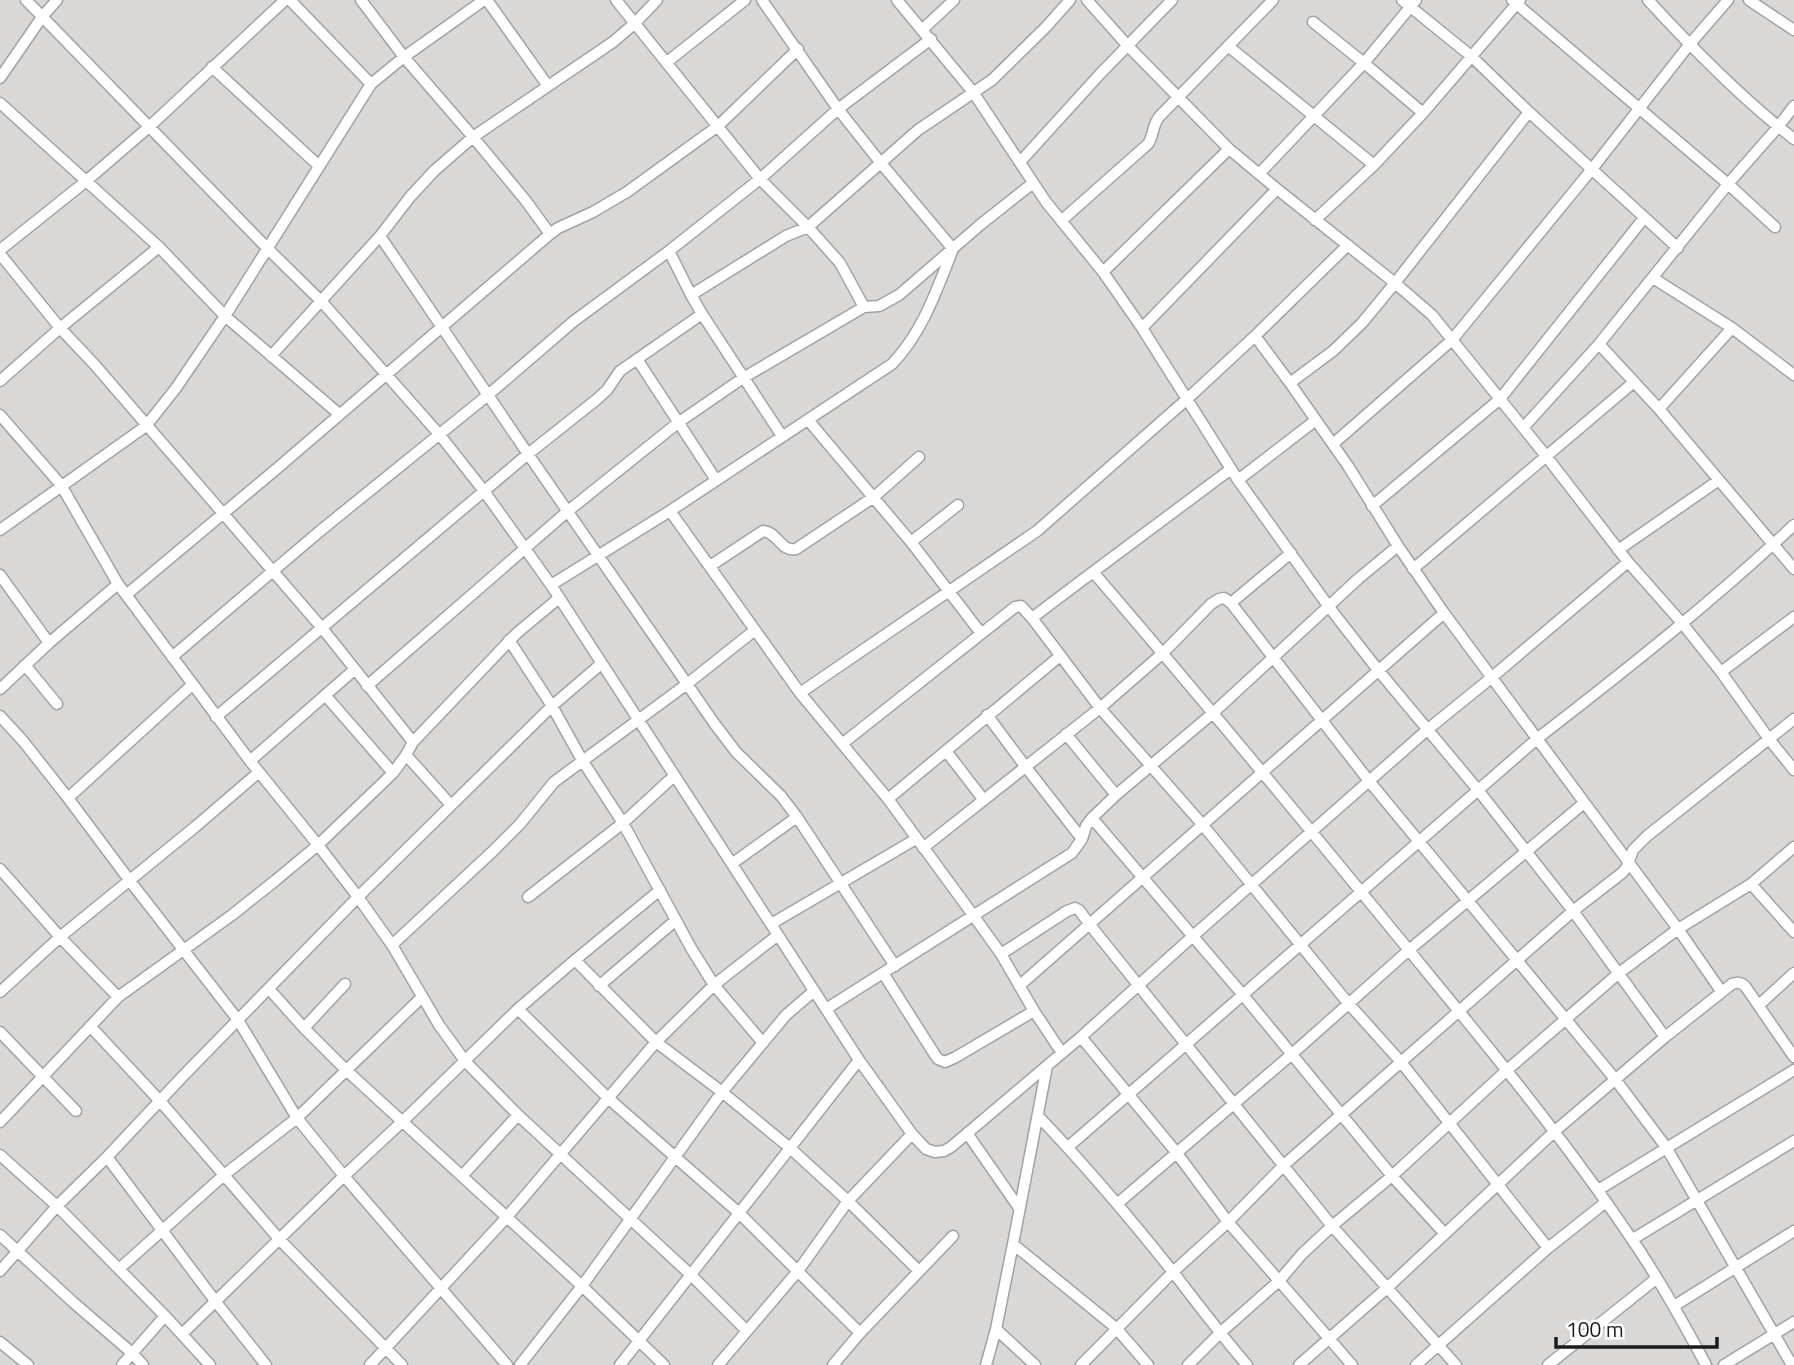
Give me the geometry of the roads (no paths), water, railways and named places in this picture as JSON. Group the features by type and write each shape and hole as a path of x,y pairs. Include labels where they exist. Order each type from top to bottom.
{"street":[{"path":"26,0 322,302 439,433 551,585 859,1060 912,1134 926,1149 935,1152 951,1147 1081,1037 1427,730 1628,562"},
{"path":"0,78 57,0"},
{"path":"285,0 149,127 0,252 60,327 322,628 413,742"},
{"path":"290,0 371,84"},
{"path":"0,530 146,426 176,388 225,316 371,84 404,57 485,0 548,86"},
{"path":"616,0 760,179 840,263 864,307"},
{"path":"271,356 380,236 421,185 473,137 613,42 657,0"},
{"path":"667,62 746,0"},
{"path":"762,0 838,110 953,248"},
{"path":"897,0 973,92 1033,183 1142,328 1238,480 1329,607 1573,911 1665,1037"},
{"path":"923,29 954,0"},
{"path":"691,295 786,236 808,227 918,130 997,75 1070,0"},
{"path":"1087,0 1229,149 1432,316 1524,427 1618,550 1721,672 1794,771"},
{"path":"1020,162 1172,0"},
{"path":"1648,0 1689,45 1794,139"},
{"path":"1333,444 1452,340 1728,0"},
{"path":"1749,0 1794,30"},
{"path":"1061,221 1148,145 1156,121 1269,1"},
{"path":"1315,220 1374,165 1423,113 1516,1 1775,227"},
{"path":"366,2 404,57 526,201 550,234"},
{"path":"1259,174 1364,63 1410,2 1678,248"},
{"path":"1313,22 1423,113"},
{"path":"172,657 574,321 669,251 760,179 838,110 931,39"},
{"path":"1228,46 1374,165"},
{"path":"126,595 550,234 627,192 718,126 798,50"},
{"path":"212,67 319,166"},
{"path":"0,103 159,247 225,316 339,414"},
{"path":"1524,427 1600,344 1794,106"},
{"path":"1290,383 1346,339 1395,283 1529,112"},
{"path":"1102,272 1229,149"},
{"path":"368,687 568,512 679,422 743,377 864,307 879,306 899,295 1033,183"},
{"path":"1142,328 1277,189"},
{"path":"1372,506 1500,398 1644,218"},
{"path":"380,236 687,684 736,752 781,796 797,817 895,966"},
{"path":"800,693 1037,531 1186,400 1348,245"},
{"path":"0,381 60,327 159,247"},
{"path":"551,585 670,511 883,371 902,354 924,320 953,248"},
{"path":"669,251 702,314 782,436"},
{"path":"1653,278 1732,328 1794,375"},
{"path":"216,717 528,454 596,401 620,371 702,314"},
{"path":"1660,409 1732,328"},
{"path":"1255,336 1333,444 1444,613 1721,991"},
{"path":"1600,344 1660,409 1794,569"},
{"path":"637,359 716,480"},
{"path":"1413,569 1634,382"},
{"path":"0,415 61,485 118,584 216,717 358,897 392,945 422,997 465,1061 518,1115 691,1275 747,1331"},
{"path":"808,420 911,542 981,632"},
{"path":"1238,480 1316,420"},
{"path":"709,566 763,531 772,533 788,550 796,549 874,497 919,457"},
{"path":"1032,618 1231,469"},
{"path":"1618,550 1719,480"},
{"path":"911,542 958,505"},
{"path":"670,511 800,693 888,799 974,915 1062,1053"},
{"path":"1068,1147 1538,738 1682,623 1794,525"},
{"path":"826,1009 1072,853 1092,818 1116,795 1213,713 1358,579 1398,546"},
{"path":"1231,603 1291,553"},
{"path":"1093,572 1262,771 1555,1130 1633,1239 1706,1365"},
{"path":"0,575 49,643"},
{"path":"0,689 118,584"},
{"path":"0,1122 118,997 232,915 318,845 393,773 413,742 509,640 559,598"},
{"path":"771,924 841,883 919,843 983,799 1100,708 1163,653 1216,601 1224,598 1231,603 1369,781 1615,1079 1666,1147 1792,1365"},
{"path":"842,744 1014,607 1023,607 1100,708 1202,824 1348,1003 1401,1062 1548,1248"},
{"path":"1019,986 1444,613"},
{"path":"1721,672 1794,617"},
{"path":"392,945 520,824 554,782 755,630"},
{"path":"509,640 623,822 691,948 715,985 763,1043"},
{"path":"888,799 1060,656"},
{"path":"0,1271 57,1206 358,897 552,706 601,664"},
{"path":"26,665 57,704"},
{"path":"250,761 354,670"},
{"path":"68,798 192,685"},
{"path":"325,695 393,773"},
{"path":"987,715 1082,839"},
{"path":"0,716 23,740 238,1020 297,1118 507,1365"},
{"path":"1081,1365 1284,1165 1573,911 1622,873 1633,850 1647,836 1794,719"},
{"path":"1066,734 1116,795"},
{"path":"946,751 983,799"},
{"path":"406,755 450,805"},
{"path":"1,990 60,937 259,772"},
{"path":"528,897 623,822 674,776"},
{"path":"1117,1204 1409,950 1584,803"},
{"path":"733,863 797,817"},
{"path":"1092,818 1243,995 1340,1116 1445,1234"},
{"path":"1188,1365 1279,1281 1302,1254 1332,1226 1392,1177 1507,1070 1619,973 1678,929 1751,884 1794,847"},
{"path":"0,869 118,997"},
{"path":"1751,884 1794,932"},
{"path":"183,1334 518,1009 660,890"},
{"path":"1001,954 1077,908 1332,1226 1456,1365"},
{"path":"600,986 676,920"},
{"path":"370,1365 506,1218 656,1042 715,985 778,935"},
{"path":"575,960 656,1042 790,1148 919,1271"},
{"path":"1759,1005 1794,973"},
{"path":"883,974 935,1055 945,1062 1034,1010"},
{"path":"1299,1365 1445,1234 1555,1130 1732,984 1741,983 1794,1057"},
{"path":"304,1028 345,984"},
{"path":"269,989 346,1070 582,1286 664,1365"},
{"path":"520,1365 631,1220 722,1092 786,1015 814,991"},
{"path":"119,1269 225,1175 297,1118 422,997"},
{"path":"518,1009 608,1098 739,1213 860,1333"},
{"path":"90,1026 160,1101 280,1240 402,1365"},
{"path":"0,1032 76,1111"},
{"path":"1081,1037 1176,1153 1228,1222 1352,1365"},
{"path":"620,1365 859,1060"},
{"path":"986,1365 996,1329 1047,1066"},
{"path":"1598,1190 1794,1070"},
{"path":"462,1176 518,1115"},
{"path":"1038,1116 1117,1204 1247,1365"},
{"path":"967,1133 1019,1208"},
{"path":"718,1365 798,1271 848,1201 912,1134"},
{"path":"1633,1239 1794,1141"},
{"path":"1,1157 57,1206 210,1365"},
{"path":"107,1157 266,1365"},
{"path":"1416,1365 1548,1248 1606,1202"},
{"path":"1674,1306 1794,1231"},
{"path":"0,1235 143,1365"},
{"path":"833,1365 953,1236"},
{"path":"1013,1244 1116,1328 1148,1365"},
{"path":"1548,1365 1657,1278"},
{"path":"122,1365 165,1316"},
{"path":"1724,1365 1794,1322"},
{"path":"996,1329 1035,1365"},
{"path":"0,1342 28,1365"}]}
